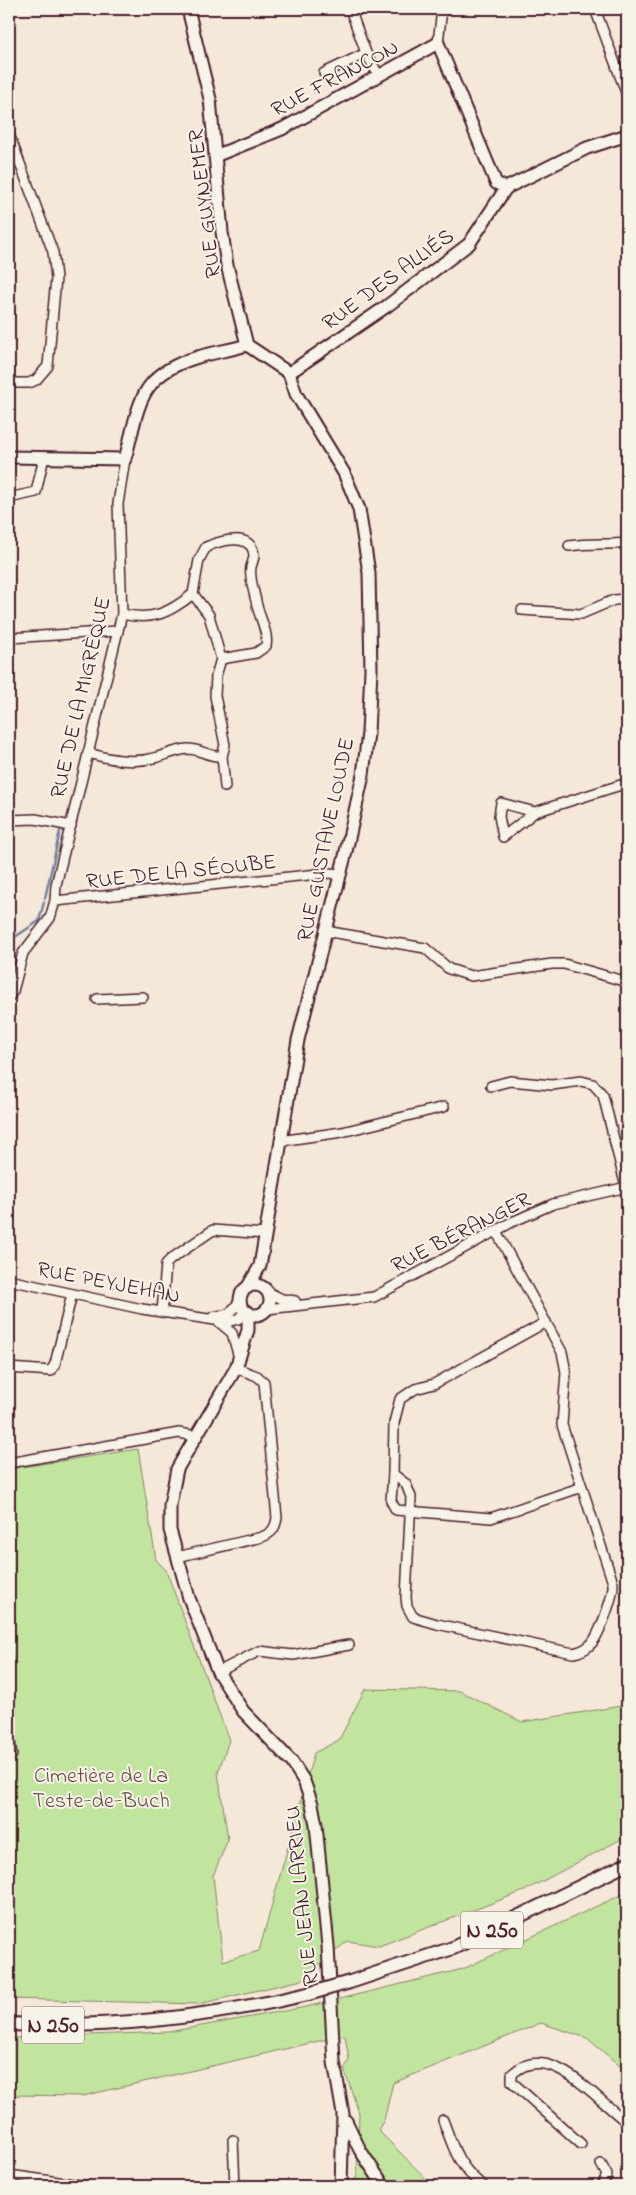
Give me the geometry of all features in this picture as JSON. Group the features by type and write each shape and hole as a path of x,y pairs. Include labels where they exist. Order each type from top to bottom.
{"main road":[{"name":"N 250","path":"9,2024 98,2025 154,2021 256,2006 308,1994 453,1948 627,1864"}],"street":[{"name":"RUE GUYNEMER","path":"188,9 210,98 226,258 247,345"},
{"path":"350,9 366,53 379,76"},
{"path":"442,9 438,43 496,183 506,188 587,148 627,135"},
{"path":"595,9 627,96"},
{"name":"RUE FRANCON","path":"215,156 282,129 438,43"},
{"path":"324,73 366,53"},
{"path":"9,134 53,252 56,278 48,366 36,380 29,383 9,383"},
{"name":"RUE DES ALLIÉS","path":"289,374 387,306 469,244 506,188"},
{"path":"247,345 289,374"},
{"name":"RUE DE LA MIGRÈQUE","path":"9,997 13,991 23,953 50,918 55,901 56,885 122,614 118,504 125,460 141,402 150,383 160,373 196,357 247,345"},
{"name":"RUE GUSTAVE LOUDE","path":"247,1288 260,1266 298,1040 341,874 363,775 368,733 371,670 370,573 362,524 350,486 296,394 289,374"},
{"path":"9,457 125,460"},
{"path":"9,498 36,492 44,457"},
{"path":"122,614 140,617 169,611 192,594 200,555 206,547 237,539 249,544 254,556 251,568 256,601 266,636 266,646 256,653 221,659"},
{"path":"569,546 595,542 608,545 627,543"},
{"path":"192,594 209,615 221,659 216,676 215,696 225,745 222,756 225,787"},
{"path":"522,610 581,614 614,600 627,599"},
{"path":"9,638 118,631"},
{"path":"88,753 121,760 154,758 187,749 200,750 215,757 222,756"},
{"path":"535,812 501,803 499,816 503,837 535,812 627,783"},
{"path":"9,820 35,819 70,826"},
{"name":"RUE DE LA SÉOUBE","path":"55,901 328,872 341,874"},
{"path":"325,931 425,948 450,969 471,976 552,964 564,964 627,982"},
{"path":"97,999 143,998"},
{"path":"491,1086 510,1081 552,1085 581,1081 593,1084 603,1095 627,1187"},
{"path":"280,1142 342,1132 444,1107"},
{"name":"RUE BÉRANGER","path":"266,1310 374,1297 496,1231 552,1204 627,1187"},
{"path":"162,1312 166,1264 171,1259 213,1230 265,1234"},
{"path":"392,1474 406,1484 410,1490 406,1598 407,1606 413,1617 437,1624 573,1653 584,1650 594,1640 613,1588 612,1576 562,1425 564,1361 546,1322 496,1231"},
{"name":"RUE GUSTAVE LOUDE","path":"260,1266 267,1291"},
{"name":"RUE PEYJEHAN","path":"9,1280 162,1312 228,1322 238,1319 247,1312"},
{"path":"256,1285 267,1291 270,1302 266,1310 257,1314 247,1312 241,1300 247,1288 256,1285"},
{"name":"RUE BÉRANGER","path":"267,1291 282,1299 310,1304"},
{"path":"9,1368 52,1371 72,1294"},
{"name":"RUE PEYJEHAN","path":"203,1318 226,1315 236,1308 241,1300"},
{"name":"RUE JEAN LARRIEU","path":"248,1330 266,1310"},
{"name":"RUE JEAN LARRIEU","path":"247,1312 248,1330 238,1363 179,1465 171,1495 170,1524 177,1557 196,1620 218,1672 243,1711 292,1762 304,1781 312,1804 317,1834 328,1946 334,2062 343,2114 341,2186"},
{"name":"RUE PEYJEHAN","path":"203,1318 229,1328 236,1342 238,1363"},
{"path":"546,1322 434,1384 414,1389 400,1398 394,1423 392,1506 396,1510 410,1513 491,1518 582,1487"},
{"path":"177,1557 262,1537 272,1532 274,1528 276,1518 264,1382 238,1363"},
{"path":"9,1463 179,1433 196,1436"},
{"path":"218,1672 258,1651 293,1655 349,1645"},
{"path":"9,1736 12,1755"},
{"path":"580,2144 512,2082 512,2074 515,2071 520,2068 538,2065 564,2071 574,2077 627,2122"},
{"path":"343,2114 360,2150 384,2186"},
{"path":"443,2120 460,2163 468,2174 483,2186"},
{"path":"233,2140 235,2186"},
{"path":"601,2164 607,2175 602,2186"},
{"path":"9,2175 87,2186"}],"green space":[{"name":"Cimetière de La Teste-de-Buch","path":"138,1449 156,1560 166,1570 229,1740 218,1773 228,1839 213,1876 223,1961 259,1951 314,1753 339,1740 365,1689 460,1691 522,1722 627,1705 627,1836 524,1891 379,1946 347,1941 302,1980 199,2004 9,1999 9,1665 14,1664 9,1629 9,1469"},
{"path":"627,1892 627,2072 587,2038 541,2023 393,2083 384,2120 378,2130 433,2186 353,2186 357,2175 359,2113 344,2069 349,2060 345,2035 83,2096 9,2095 9,2038 168,2032 306,2007 463,1969"}],"waterway":[{"path":"45,898 60,831"},
{"path":"9,941 39,921 44,902"}]}
